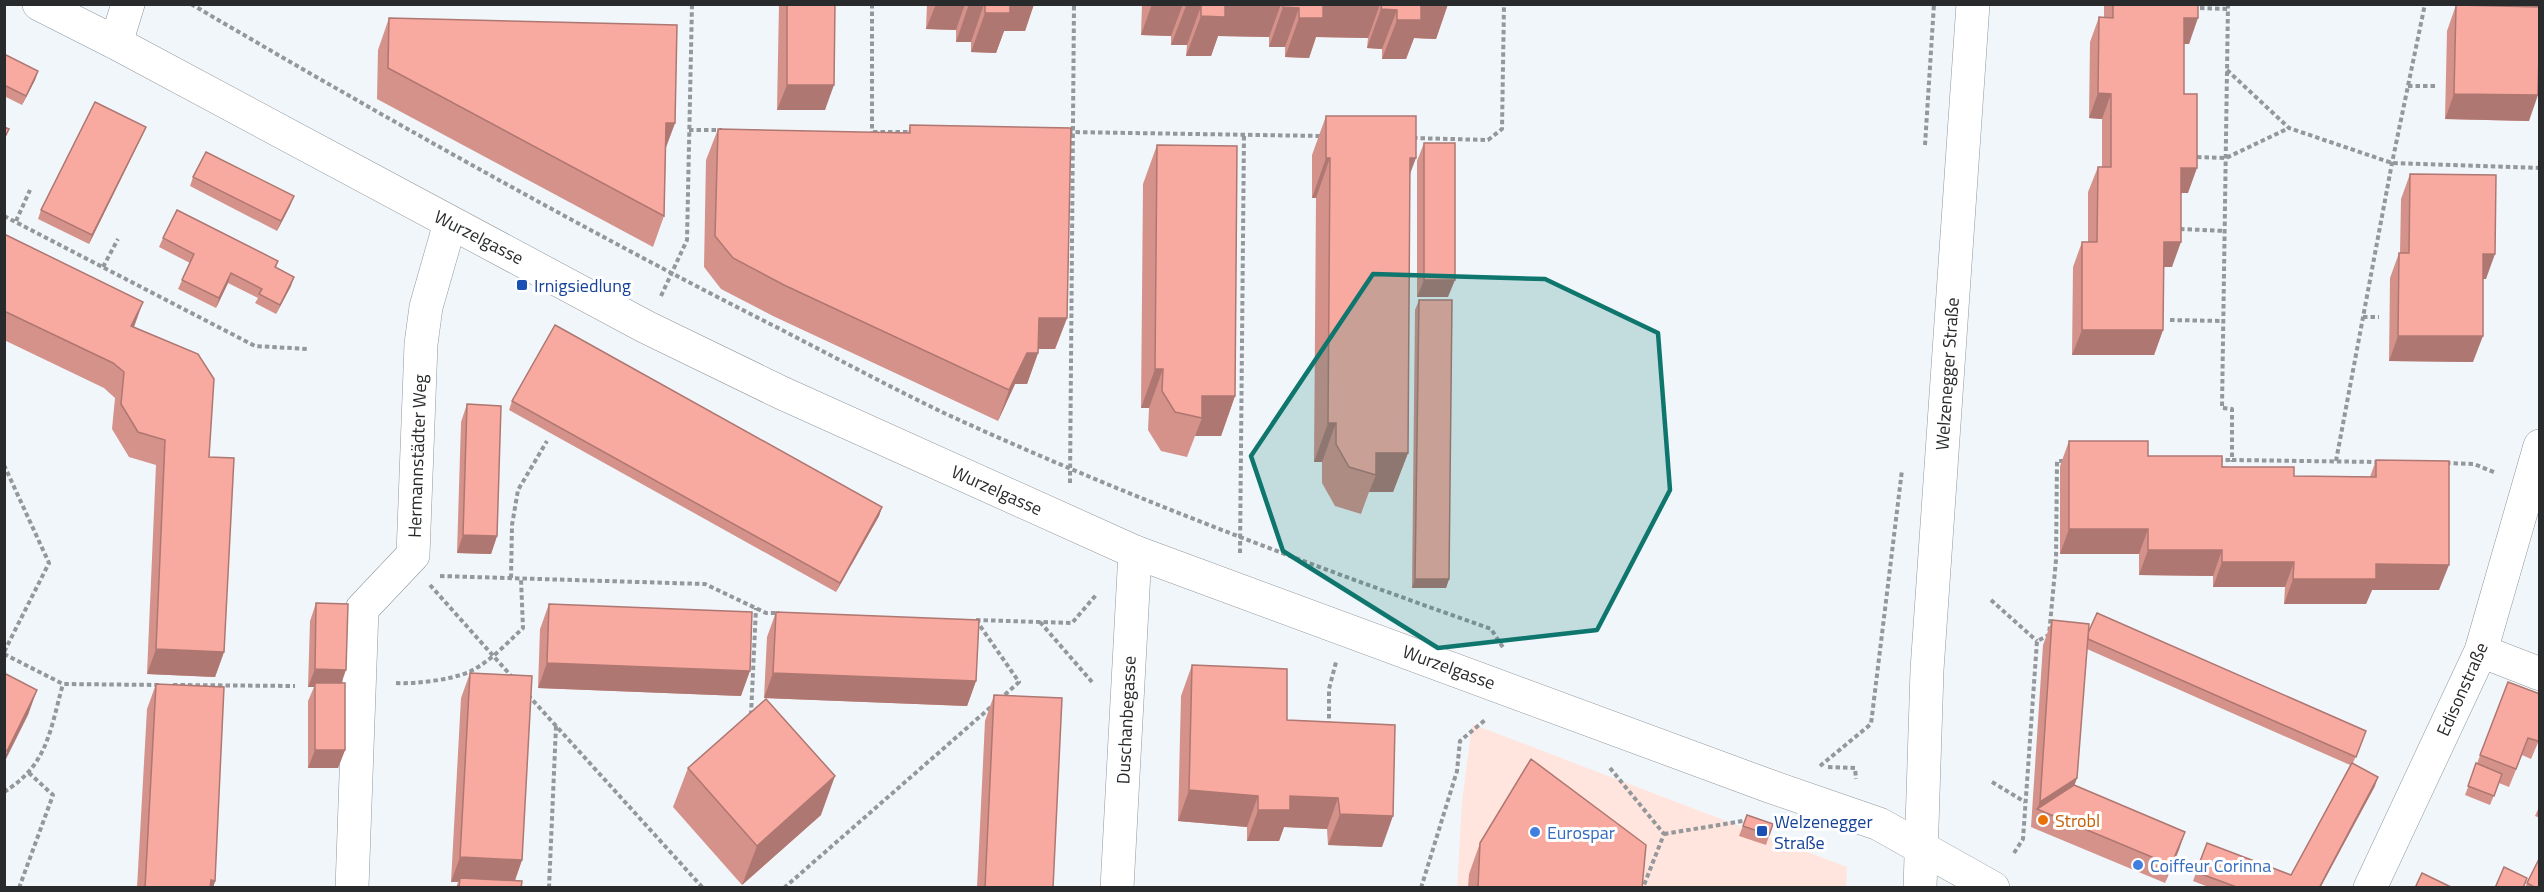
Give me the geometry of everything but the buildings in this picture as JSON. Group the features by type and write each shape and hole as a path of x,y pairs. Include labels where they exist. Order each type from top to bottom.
{"street":[{"name":"Wurzelgasse","path":"39,4 646,327 792,398 1135,552 1769,786 1879,824 1993,888"},
{"path":"116,43 128,4"},
{"name":"Welzenegger Straße","path":"1920,888 1927,670 1973,4"},
{"name":"Hermannstädter Weg","path":"352,888 362,609 413,555 421,344 426,307 450,223"},
{"name":"Edisonstraße","path":"2370,888 2481,651 2540,446"},
{"name":"Duschanbegasse","path":"1117,888 1135,552"},
{"path":"2481,651 2540,674"}],"path":[{"path":"191,4 349,97 671,274 941,411 1071,469 1240,536 1491,629 1508,654"},
{"path":"646,327 687,240 692,4"},
{"path":"872,4 872,132"},
{"path":"1070,523 1074,4"},
{"path":"1405,138 1488,140 1502,129 1504,4"},
{"path":"2336,461 2392,163 2426,4"},
{"path":"2200,8 2228,7 2222,408 2232,409 2232,460"},
{"path":"2227,70 2289,128 2392,163 2540,168"},
{"path":"2408,86 2436,86"},
{"path":"2197,157 2226,158 2289,128"},
{"path":"689,130 724,130"},
{"path":"861,132 920,132"},
{"path":"1062,132 1325,136"},
{"path":"1239,591 1244,133"},
{"path":"16,221 30,190"},
{"path":"4,216 255,346 307,349"},
{"path":"2180,229 2225,231"},
{"path":"103,267 118,239"},
{"path":"2363,317 2379,317"},
{"path":"2170,320 2223,321"},
{"path":"511,578 512,525 518,490 547,441"},
{"path":"2209,460 2382,462"},
{"path":"2037,641 2049,635 2056,560 2057,461 2069,461"},
{"path":"2440,463 2474,464 2528,487"},
{"path":"4,465 49,563 4,653 63,684 295,686"},
{"path":"1822,766 1871,724 1903,466"},
{"path":"433,576 705,584 766,613 789,614"},
{"path":"359,683 415,684 468,672 493,656 523,628 521,579"},
{"path":"429,585 517,682"},
{"path":"964,619 1072,623 1098,593"},
{"path":"1991,600 2037,641"},
{"path":"751,725 756,608"},
{"path":"784,888 1019,682 976,620"},
{"path":"1039,621 1126,721"},
{"path":"2014,853 2023,838 2037,641"},
{"path":"1329,732 1329,689 1339,653"},
{"path":"4,792 20,782 44,752 63,684"},
{"path":"525,691 703,888"},
{"path":"1421,888 1457,771 1460,741 1487,718"},
{"path":"549,888 556,726"},
{"path":"1812,766 1855,768 1856,782"},
{"path":"1610,768 1664,834"},
{"path":"19,888 53,795 28,772"},
{"path":"1992,782 2025,802"},
{"path":"1664,834 1750,820"},
{"path":"1646,888 1644,885 1664,834"}],"highlighted area":[{"path":"1373,274 1545,279 1658,333 1670,490 1597,630 1438,648 1283,551 1251,456"}],"shaded area":[{"path":"1472,724 1847,867 1846,887 1457,888 1462,802"}],"place":[{"name":"Irnigsiedlung","path":"522,285"},
{"name":"Strobl","path":"2043,820"},
{"name":"Welzenegger Straße","path":"1762,831"},
{"name":"Eurospar","path":"1535,832"},
{"name":"Coiffeur Corinna","path":"2138,865"}]}
